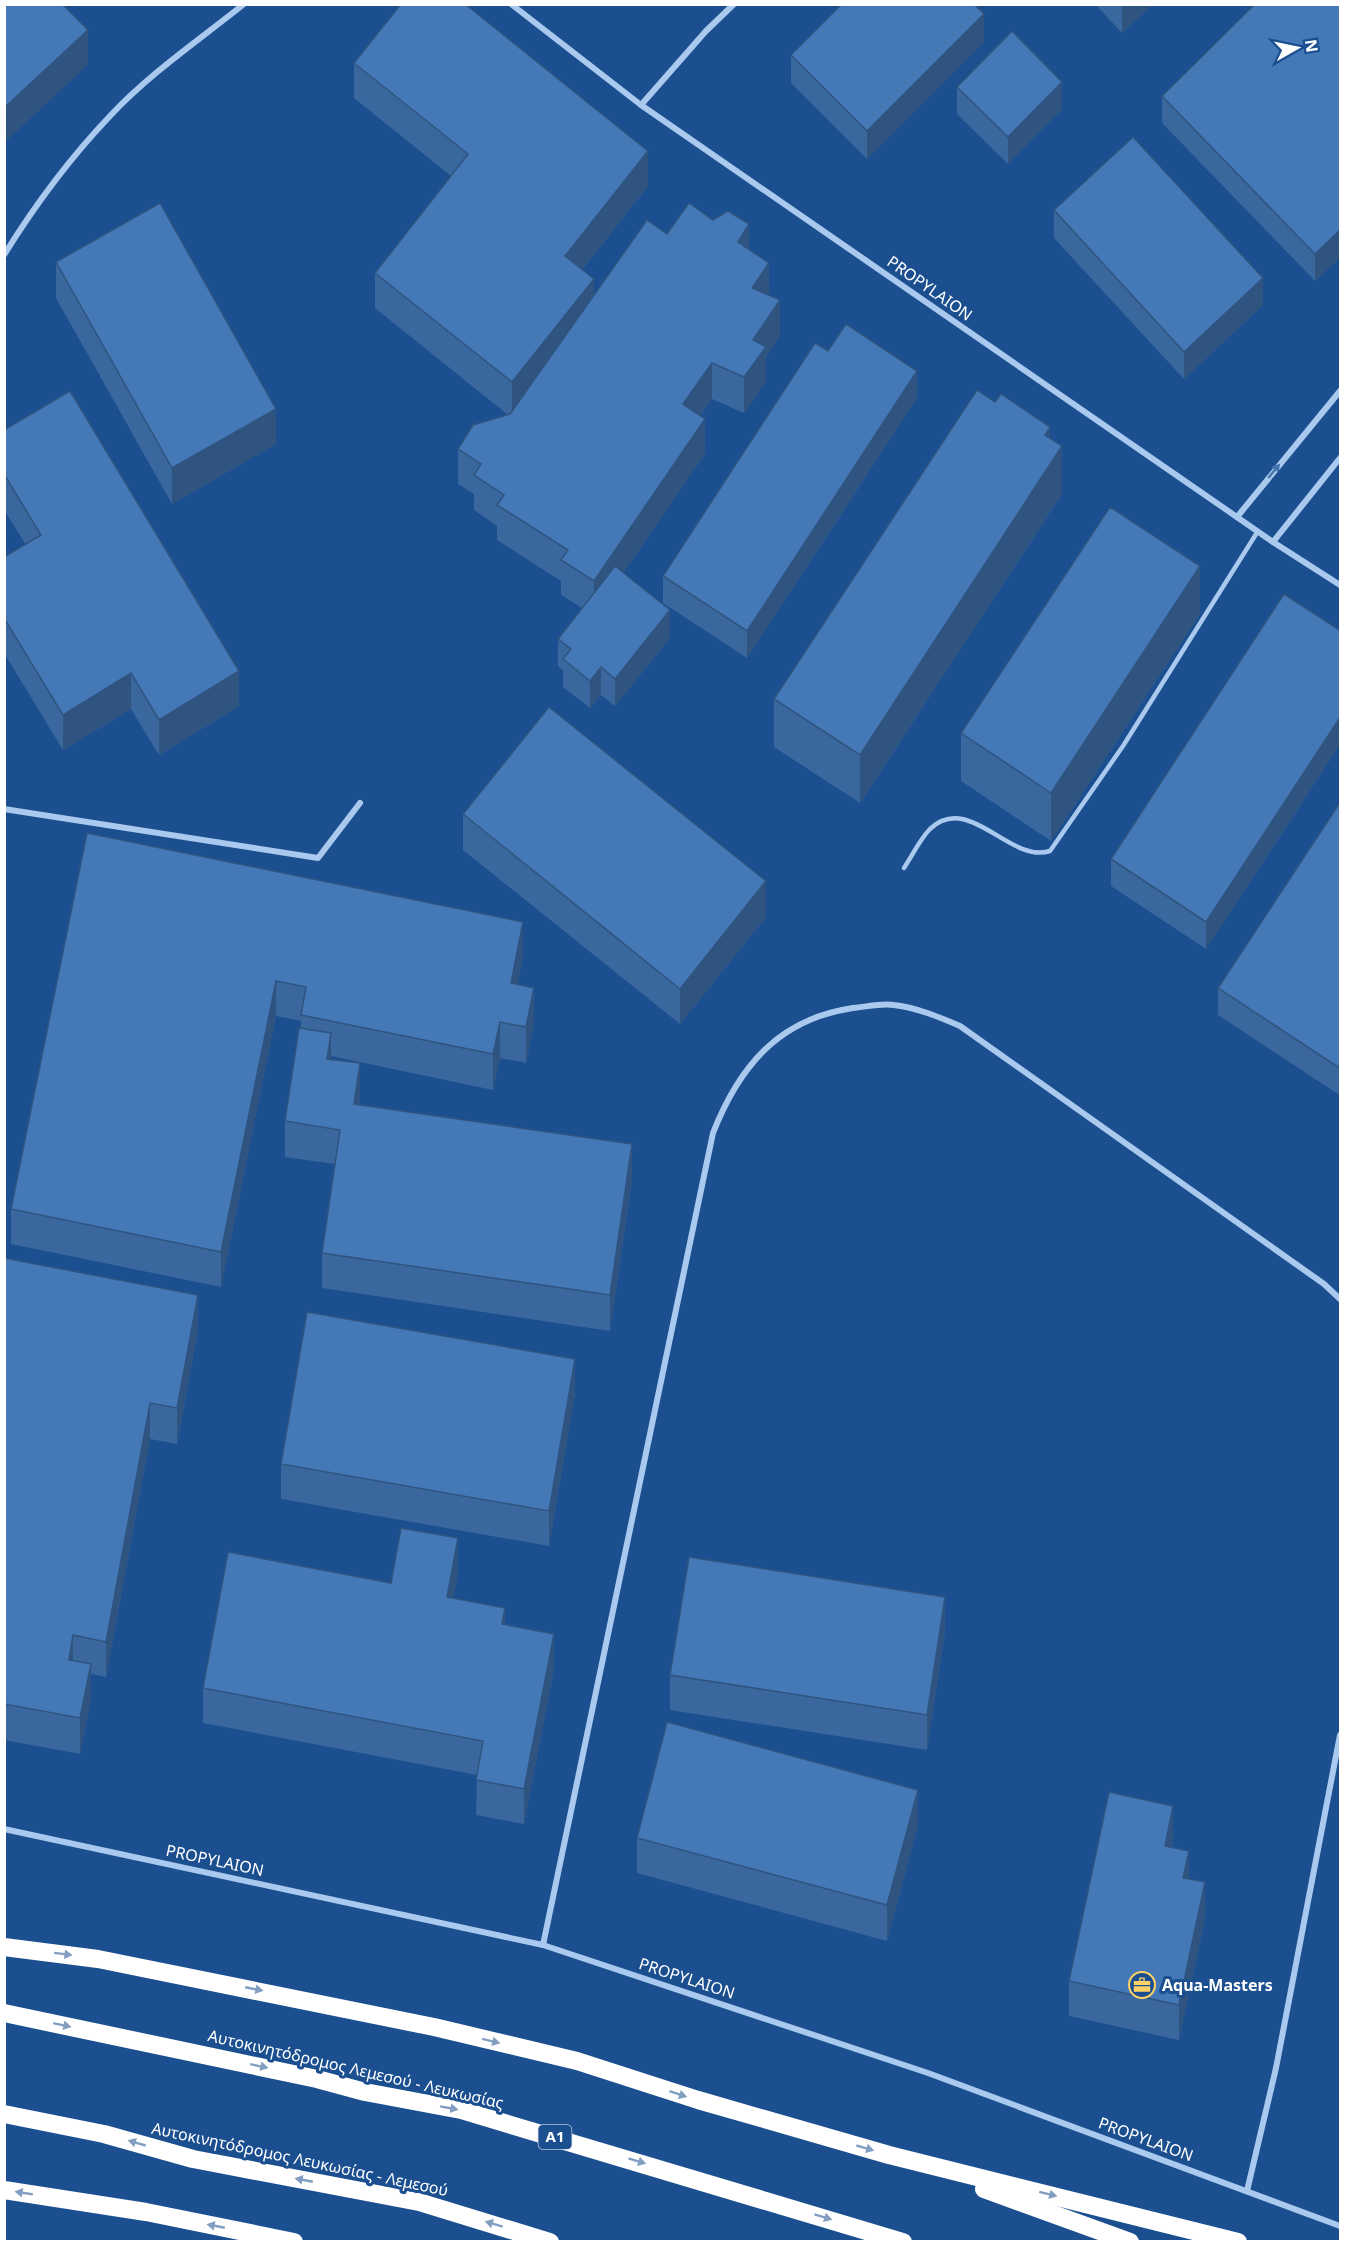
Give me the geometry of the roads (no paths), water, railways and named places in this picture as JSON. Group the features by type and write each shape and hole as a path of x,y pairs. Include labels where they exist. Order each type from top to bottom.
{"highway":[{"path":"4,1947 98,1959 434,2027 577,2061 698,2100 889,2155 1238,2241"},
{"name":"Αυτοκινητόδρομος Λεμεσού - Λευκωσίας","path":"4,2013 317,2079 365,2092 461,2110 903,2241"},
{"name":"Αυτοκινητόδρομος Λευκωσίας - Λεμεσού","path":"4,2114 104,2134 193,2159 419,2202 550,2241"},
{"path":"889,2155 1130,2241"},
{"path":"4,2190 146,2212 294,2241"}],"street":[{"path":"4,255 48,190 111,114 244,4"},
{"name":"PROPYLAION","path":"511,4 641,105 1273,542 1341,585"},
{"path":"641,105 706,31 734,4"},
{"path":"1237,517 1341,391"},
{"path":"1273,542 1341,458"},
{"path":"4,809 318,858 360,803"},
{"path":"543,1945 713,1133 739,1078 755,1057 773,1041 819,1016 867,1006 891,1005 916,1009 960,1026 1341,1299"},
{"path":"1247,2191 1276,2068 1341,1735"},
{"name":"PROPYLAION","path":"4,1829 543,1945 928,2073 1341,2226"}],"lane":[{"path":"904,868 930,829 940,822 952,819 972,821 1024,851 1039,854 1050,851 1123,746 1258,531"}],"place":[{"name":"Aqua-Masters","path":"1142,1985"}]}
